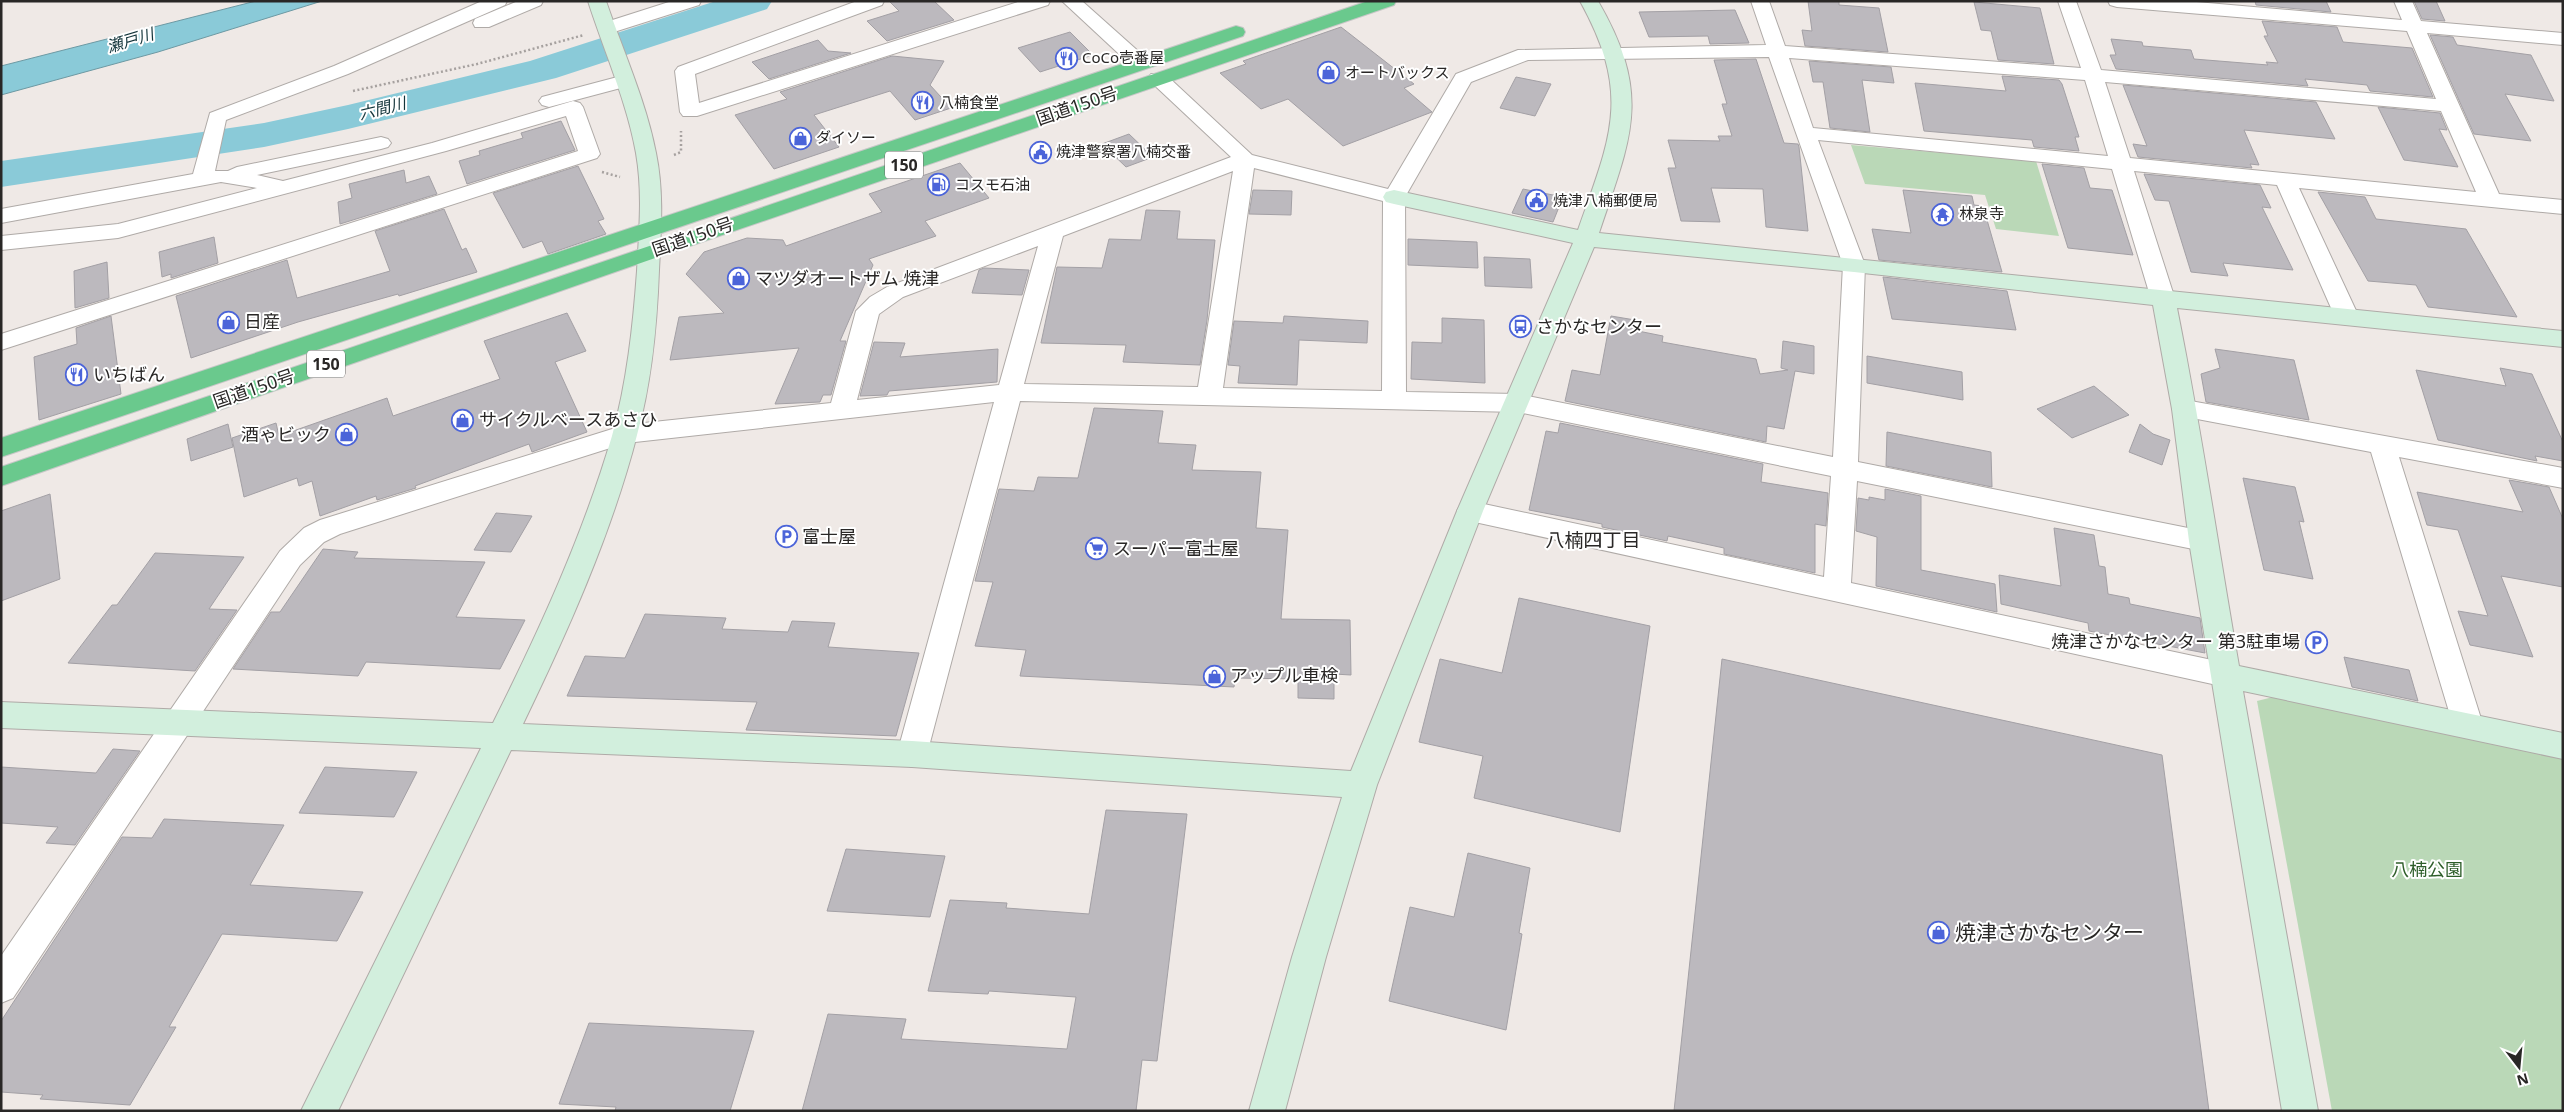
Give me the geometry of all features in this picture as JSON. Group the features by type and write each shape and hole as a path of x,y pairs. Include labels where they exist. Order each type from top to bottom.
{"highway":[{"name":"国道150号","path":"1,448 1158,78 1387,1"},
{"name":"国道150号","path":"1,477 1140,63 1255,26"}],"street":[{"path":"209,177 217,117 341,70 498,1"},
{"path":"341,70 386,59 534,1"},
{"path":"319,1111 553,632 607,491 625,434 644,337 652,204 646,153 597,1"},
{"path":"607,30 692,1"},
{"path":"875,1 684,71 690,112 1041,1"},
{"path":"1071,1 1140,63"},
{"path":"1267,1111 1309,957 1361,785 1470,511 1518,403 1586,239 1612,162 1621,126 1623,101 1620,73 1615,51 1589,1"},
{"path":"1760,1 1805,133 1854,264 1846,468 1837,590"},
{"path":"2067,1 2093,75 2163,299 2185,410 2203,540 2300,1111"},
{"path":"2118,1 2302,9 2413,25 2563,39"},
{"path":"2403,1 2491,202"},
{"path":"1394,398 1394,197 1463,78 1525,54 1615,51 1776,51 2093,75 2449,106"},
{"path":"1158,78 1245,159 1394,197 1586,239 1854,264 2163,299 2563,340"},
{"path":"1,216 209,177 449,127 624,80"},
{"path":"1,243 118,231 284,186 439,147 573,107 590,154 1,342"},
{"path":"1805,133 2120,163 2491,202 2563,207"},
{"path":"842,410 868,311 878,302 895,292 1245,159"},
{"path":"1209,396 1245,159"},
{"path":"209,177 284,186"},
{"path":"2284,180 2347,317"},
{"path":"912,754 1053,232"},
{"path":"1,986 290,558 314,535 330,527 625,434 1011,392 1394,398 1518,403 2203,540"},
{"path":"2185,410 2563,478"},
{"path":"2382,445 2468,725"},
{"path":"1470,511 2563,746"},
{"path":"1,715 912,754 1361,785"}],"path":[{"path":"348,92 477,64 586,34"},
{"path":"674,156 681,152 681,121 690,112"}],"green space":[{"path":"1851,145 2036,161 2059,236 1996,229 1985,195 1865,184"},
{"name":"八楠公園","path":"2273,697 2563,758 2563,1111 2332,1111 2257,701"}],"water":[{"name":"瀬戸川","path":"256,1 322,1 158,52 1,95 1,66"}],"building":[{"path":"889,1 934,1 954,20 887,41 867,21 899,11"},
{"path":"1808,1 1839,1 1839,5 1879,8 1888,52 1805,46 1802,30 1812,31"},
{"path":"2255,1 2326,1 2331,12 2256,5"},
{"path":"2414,1 2436,1 2445,21 2422,19"},
{"path":"1974,2 2040,8 2054,64 1998,60 1991,31 1981,30"},
{"path":"1735,10 1749,43 1710,44 1708,36 1649,37 1639,12"},
{"path":"2262,21 2337,27 2343,42 2412,48 2433,97 2370,91 2367,85 2305,79 2308,86 2116,69 2110,55 2116,55 2111,39 2142,42 2143,46 2191,50 2194,59 2268,65 2266,62 2278,63 2264,36 2268,36"},
{"path":"1341,27 1414,84 1404,88 1432,112 1343,146 1288,99 1261,109 1220,73 1246,64 1243,61"},
{"path":"1070,32 1093,55 1040,72 1018,48"},
{"path":"2430,35 2453,37 2457,45 2531,55 2554,101 2505,94 2531,141 2474,134"},
{"path":"818,40 828,51 851,53 769,79 752,62"},
{"path":"892,56 944,61 930,85 951,108 915,120 890,91 814,115 839,147 774,169 735,115 787,99 780,92"},
{"path":"1756,59 1784,143 1798,144 1799,147 1808,231 1766,227 1763,189 1711,188 1720,222 1681,221 1668,168 1676,168 1668,140 1720,141 1718,136 1732,136 1722,104 1727,104 1714,60"},
{"path":"1809,61 1891,67 1894,83 1862,80 1870,132 1830,128 1823,82 1813,82"},
{"path":"2002,76 2059,80 2062,84 2079,137 2075,137 2079,151 2034,147 2032,140 1924,131 1915,83 2006,91"},
{"path":"1516,77 1551,84 1535,116 1500,108"},
{"path":"2123,85 2316,102 2335,139 2244,130 2259,165 2250,164 2252,168 2138,157 2133,144 2147,146"},
{"path":"2378,107 2440,113 2447,130 2439,129 2458,167 2404,160"},
{"path":"561,121 575,150 467,184 459,161 480,155 479,151 523,138 521,133"},
{"path":"1129,134 1153,157 1126,167 1102,144"},
{"path":"960,163 989,198 925,221 936,236 869,259 873,265 840,341 846,341 831,395 823,395 820,402 775,404 799,348 670,360 679,317 724,313 686,274 704,252 747,238 783,240 786,246 882,212 869,194"},
{"path":"2042,164 2084,168 2090,188 2112,190 2133,255 2068,248"},
{"path":"578,166 604,219 598,221 606,234 548,254 542,241 523,248 493,193"},
{"path":"404,170 406,183 429,176 437,194 340,224 338,202 352,198 349,184"},
{"path":"2144,174 2260,185 2271,208 2262,207 2293,270 2223,263 2228,276 2191,272 2169,201 2155,200"},
{"path":"1523,189 1563,197 1553,222 1512,213"},
{"path":"1253,190 1292,191 1291,215 1249,214"},
{"path":"1903,190 1972,196 1974,205 1983,206 2002,272 1879,260 1872,229 1911,233"},
{"path":"2318,192 2365,197 2376,219 2466,229 2517,317 2428,307 2416,285 2368,281"},
{"path":"444,209 462,250 466,248 477,272 399,296 398,294 298,322 191,358 176,296 287,260 297,298 390,271 375,231"},
{"path":"1146,210 1180,211 1177,239 1215,240 1207,320 1200,365 1123,362 1126,345 1041,343 1057,267 1102,268 1109,239 1141,240"},
{"path":"214,237 218,263 171,278 171,274 162,277 159,252"},
{"path":"1408,239 1477,242 1478,268 1408,265"},
{"path":"1484,257 1530,259 1532,288 1485,286"},
{"path":"107,262 109,298 75,308 74,271"},
{"path":"984,268 1029,270 1022,295 972,293 979,270"},
{"path":"1883,277 2007,291 2016,330 1892,319"},
{"path":"567,313 586,351 555,362 587,432 532,452 529,444 415,486 416,488 377,500 376,496 320,516 312,481 299,486 297,478 244,497 232,438 276,423 279,436 387,398 393,416 500,379 484,341"},
{"name":"いちばん","path":"111,316 121,394 39,420 34,357 77,344 76,328"},
{"path":"1284,316 1368,321 1367,343 1299,340 1297,385 1238,383 1240,366 1228,365 1234,321 1283,323"},
{"path":"1611,316 1635,320 1633,330 1663,336 1662,342 1756,359 1760,374 1788,370 1781,368 1783,341 1814,346 1814,374 1795,371 1784,429 1767,426 1766,442 1565,401 1572,370 1600,375"},
{"path":"1442,318 1484,320 1485,383 1411,379 1412,342 1442,343"},
{"path":"874,342 905,343 900,357 998,349 997,382 889,391 887,395 860,396"},
{"path":"2215,349 2294,360 2309,420 2206,402 2201,374 2220,368"},
{"path":"1867,356 1962,372 1963,400 1867,383"},
{"path":"2500,368 2532,374 2563,442 2563,461 2535,456 2537,461 2438,440 2416,370 2506,386"},
{"path":"2094,386 2129,415 2072,438 2037,409"},
{"path":"1094,408 1163,411 1158,443 1196,445 1192,470 1261,472 1256,528 1288,530 1281,619 1350,620 1351,675 1334,674 1334,699 1298,698 1298,679 1235,678 1234,687 1020,676 1026,650 975,646 993,582 975,581 999,489 1034,491 1038,477 1078,478"},
{"path":"1560,423 1763,464 1761,482 1828,493 1826,526 1815,524 1815,573 1724,554 1724,548 1668,536 1667,541 1602,527 1602,524 1529,510 1546,431 1558,433"},
{"path":"228,424 233,447 191,461 187,439"},
{"path":"2140,424 2153,434 2170,440 2162,465 2129,452"},
{"path":"1887,432 1991,452 1992,487 1886,466"},
{"path":"2243,478 2295,487 2304,522 2299,521 2313,579 2264,570"},
{"path":"2509,480 2549,487 2563,519 2563,587 2501,576 2533,657 2470,645 2458,611 2488,616 2458,530 2427,525 2417,492 2523,512"},
{"path":"1885,489 1921,496 1921,570 1995,584 1997,612 1876,586 1877,537 1856,531 1858,498 1869,500 1869,497 1885,500"},
{"path":"50,494 60,579 1,601 1,511"},
{"path":"496,513 532,516 511,552 474,550"},
{"path":"2054,528 2094,535 2099,566 2105,567 2108,594 2129,598 2130,604 2200,618 2205,653 2089,631 2088,623 2001,604 1999,575 2061,586"},
{"path":"323,549 358,552 354,558 485,562 456,617 525,620 500,669 366,662 358,676 233,669 271,612 280,612"},
{"path":"155,553 244,557 209,609 237,610 195,671 68,663 112,605 117,605"},
{"path":"1519,598 1650,626 1620,832 1474,798 1483,756 1419,742 1440,659 1502,673"},
{"path":"645,614 726,618 722,629 788,632 792,621 835,623 828,647 919,653 896,736 746,730 757,702 567,696 585,656 625,658"},
{"path":"2344,657 2409,670 2418,701 2352,687"},
{"name":"焼津さかなセンター","path":"1722,659 2162,755 2209,1111 1674,1111"},
{"path":"113,749 140,751 75,845 46,843 58,827 1,823 1,767 96,773"},
{"path":"325,767 417,772 394,817 299,813"},
{"path":"1106,810 1187,814 1157,1061 1142,1060 1136,1111 802,1111 828,1014 906,1019 901,1039 1067,1049 1076,997 989,991 988,994 928,991 950,900 1007,903 1006,908 1089,914"},
{"path":"164,819 284,825 250,885 363,892 337,941 222,934 169,1027 176,1027 130,1105 40,1099 43,1095 1,1092 1,1021 122,837 152,838"},
{"path":"846,849 945,856 930,917 827,911"},
{"path":"1468,853 1530,868 1519,933 1522,934 1506,1030 1389,1001 1410,907 1454,917"},
{"path":"589,1023 754,1031 730,1111 615,1111 616,1107 559,1104"}],"waterway":[{"name":"六間川","path":"1,174 264,135 348,117 542,70 754,1"}],"place":[{"name":"CoCo壱番屋","path":"1066,58"},
{"name":"オートバックス","path":"1329,73"},
{"name":"八楠食堂","path":"923,103"},
{"name":"ダイソー","path":"800,138"},
{"name":"焼津警察署八楠交番","path":"1040,152"},
{"name":"コスモ石油","path":"939,185"},
{"name":"焼津八楠郵便局","path":"1537,201"},
{"name":"林泉寺","path":"1943,214"},
{"name":"マツダオートザム 焼津","path":"739,279"},
{"name":"日産","path":"228,322"},
{"name":"さかなセンター","path":"1520,327"},
{"name":"いちばん","path":"77,375"},
{"name":"サイクルベースあさひ","path":"463,420"},
{"name":"酒ゃビック","path":"347,435"},
{"name":"富士屋","path":"786,537"},
{"name":"スーパー富士屋","path":"1097,549"},
{"name":"焼津さかなセンター 第3駐車場","path":"2316,642"},
{"name":"アップル車検","path":"1214,676"},
{"name":"焼津さかなセンター","path":"1939,933"}],"district":[{"name":"八楠四丁目","path":"1593,540"}]}
